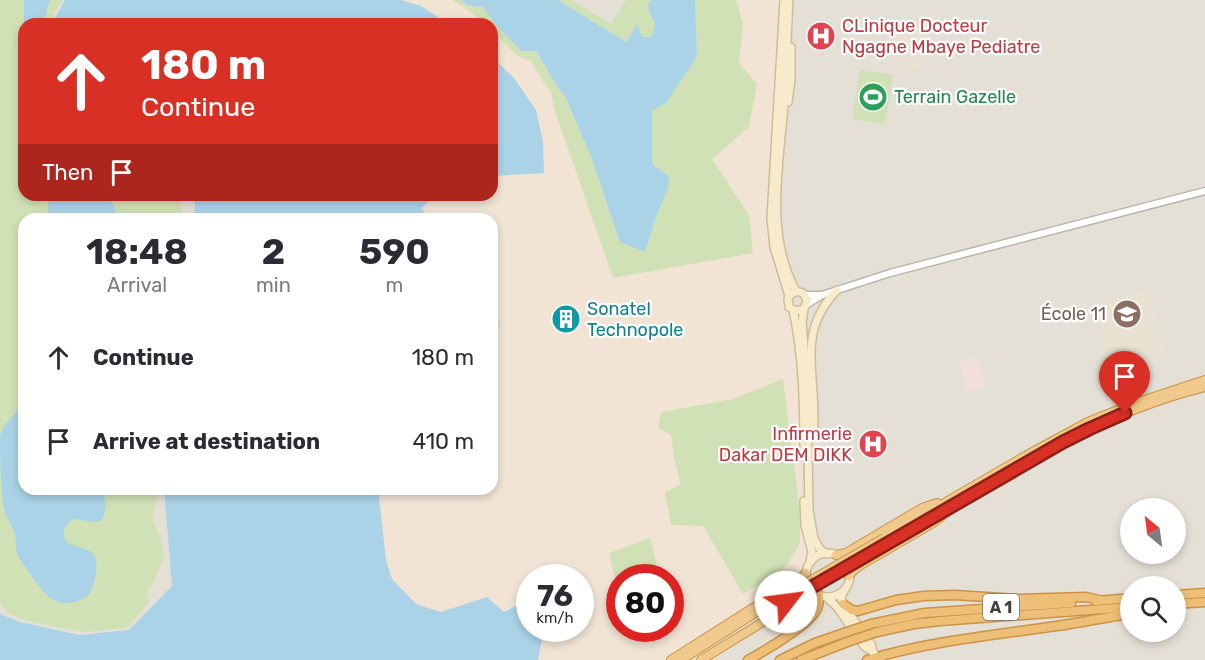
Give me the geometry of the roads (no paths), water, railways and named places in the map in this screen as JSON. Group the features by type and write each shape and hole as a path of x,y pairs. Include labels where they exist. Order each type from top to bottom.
{"highway":[{"path":"849,576 861,565 933,523 965,495 1058,438 1088,422 1135,403 1205,380"},
{"path":"681,660 886,540 1063,442 1157,401 1205,387"},
{"path":"836,555 846,553 922,508 965,495"},
{"path":"671,660 797,582 806,573"},
{"path":"1186,594 1205,593"},
{"path":"701,660 794,603 820,595 819,605 814,613 773,645 748,660"},
{"path":"843,604 858,611 909,597 949,595 1010,599 1086,597 1100,600"},
{"name":"A 1","path":"780,660 843,633 872,624 925,613 1120,599"},
{"path":"1186,604 1205,602"},
{"name":"A 1","path":"801,660 877,632 914,624 1120,608"},
{"path":"694,660 765,611"},
{"path":"867,660 938,643 1120,616"}],"main road":[{"path":"784,0 771,218 774,247 789,296 788,304 793,310 797,328 802,384 804,515 812,552 806,578 809,587 837,607 864,646 877,656"},
{"path":"776,217 780,211 791,65 791,0"},
{"path":"791,0 776,217 781,254 786,271 796,291 805,295 807,299 802,318 802,330 809,435 809,508 814,539 820,549 827,554"},
{"path":"785,83 791,65"},
{"path":"810,348 817,320 825,304 837,290"},
{"path":"789,296 796,291"},
{"path":"793,310 799,311 805,307"},
{"path":"802,330 806,332 810,348 814,403 814,430 809,435"},
{"path":"810,562 827,554 836,555 845,562 849,576 841,597 843,604 877,656"},
{"path":"820,595 837,595 845,588"}],"street":[{"path":"805,307 822,295 910,268 1205,191"},
{"path":"805,295 822,295"}],"water":[{"path":"24,0 50,0 46,18 24,18"},
{"path":"65,0 401,0 421,6 439,18 55,18"},
{"path":"460,0 558,0 626,42 637,24 642,37 651,37 655,25 647,5 652,0 695,0 697,57 666,103 652,111 652,164 669,176 668,188 645,252 620,242 592,159 565,96 536,51 521,51 498,27 498,18 491,18 483,7 468,5"},
{"path":"498,63 514,78 536,110 543,142 544,173 498,176"},
{"path":"48,201 111,201 116,213 48,213"},
{"path":"194,201 428,201 422,208 424,213 194,213"},
{"path":"18,409 18,495 104,495 105,511 102,520 95,522 74,519 64,533 67,542 88,550 96,562 93,587 84,598 66,603 51,599 18,556 14,532 4,509 1,483 0,436"},
{"path":"164,495 379,495 386,560 392,579 416,604 441,612 487,597 504,612 516,606 516,642 541,642 538,660 0,660 0,614 20,622 79,635 129,630 172,586"}],"place":[{"name":"CLinique Docteur Ngagne Mbaye Pediatre","path":"821,36"},
{"name":"Terrain Gazelle","path":"873,97"},
{"name":"École 11","path":"1127,314"},
{"name":"Sonatel Technopole","path":"566,319"},
{"name":"Infirmerie Dakar DEM DIKK","path":"873,444"}]}
